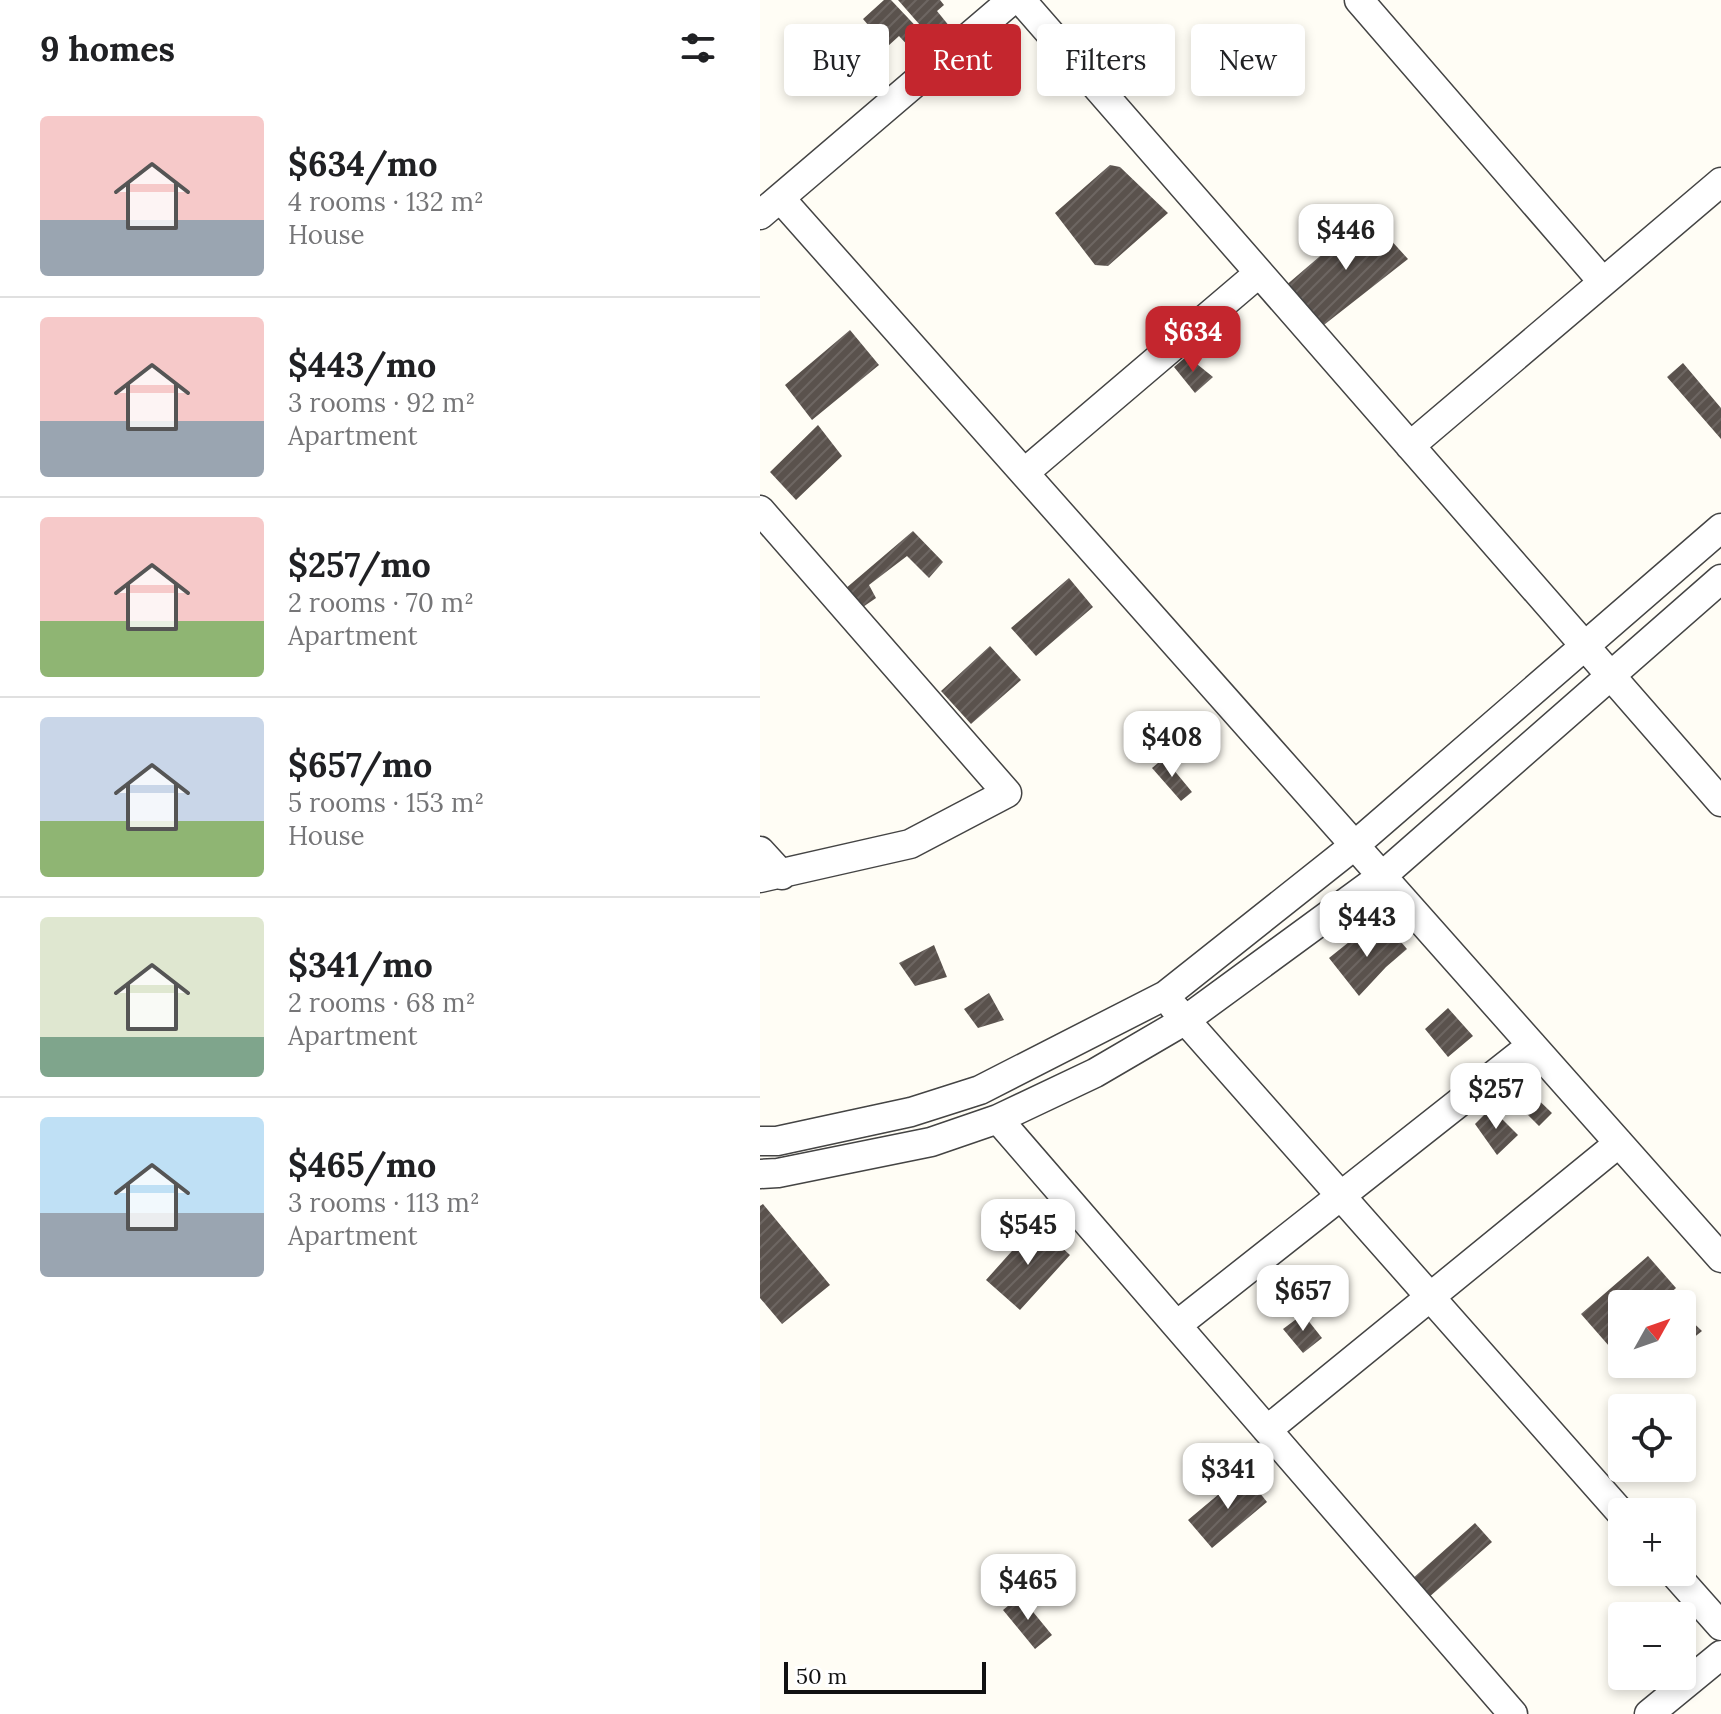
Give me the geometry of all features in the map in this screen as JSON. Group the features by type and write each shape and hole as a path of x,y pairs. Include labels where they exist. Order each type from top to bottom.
{"street":[{"path":"1012,0 770,207 1024,473 1721,1258"},
{"path":"1021,0 1721,802"},
{"path":"1359,0 1603,282"},
{"path":"1410,446 1721,182"},
{"path":"1024,473 1259,273"},
{"path":"760,510 1007,793 910,844 771,876 760,851"},
{"path":"760,1141 777,1141 911,1112 980,1090 1166,995 1355,845 1721,528"},
{"path":"760,1174 931,1142 998,1119 1095,1073 1184,1021 1382,876 1721,579"},
{"path":"1166,995 1184,1021 1608,1498"},
{"path":"1177,1325 1532,1045"},
{"path":"998,1119 1513,1714"},
{"path":"1267,1430 1619,1143"},
{"path":"1685,1586 1721,1626"},
{"path":"1649,1714 1721,1655"}],"building":[{"path":"884,0 891,0 914,24 905,24 905,42 899,36 889,45 889,24 867,24 863,19"},
{"path":"898,0 940,0 944,5 937,11 948,24 919,24"},
{"path":"1110,165 1120,167 1168,213 1108,266 1095,265 1055,213"},
{"path":"1368,215 1408,259 1320,328 1284,287"},
{"path":"850,330 879,365 812,420 785,385"},
{"path":"1187,356 1213,377 1195,393 1174,367"},
{"path":"1683,363 1721,408 1721,439 1667,377"},
{"path":"818,425 842,456 796,500 770,472"},
{"path":"913,531 943,562 929,578 907,556 869,585 876,598 860,609 845,589"},
{"path":"1069,578 1093,607 1036,656 1011,628"},
{"path":"990,646 1021,680 971,724 941,691"},
{"path":"1164,758 1192,792 1181,801 1152,768"},
{"path":"1390,929 1407,949 1359,996 1329,958 1359,934 1372,939"},
{"path":"934,945 947,977 915,986 899,963"},
{"path":"989,993 1004,1020 978,1028 964,1009"},
{"path":"1448,1008 1473,1036 1448,1057 1425,1029"},
{"path":"1526,1088 1552,1113 1539,1126 1513,1100"},
{"path":"1491,1108 1518,1135 1497,1155 1475,1124"},
{"path":"763,1204 830,1285 782,1324 760,1298 760,1206"},
{"path":"1036,1224 1070,1255 1020,1310 986,1280"},
{"path":"1648,1256 1676,1288 1674,1290 1609,1290"},
{"path":"1608,1291 1608,1345 1581,1314"},
{"path":"1303,1314 1322,1338 1303,1353 1283,1329"},
{"path":"1244,1473 1267,1502 1212,1548 1188,1520"},
{"path":"1475,1523 1492,1542 1428,1598 1411,1580"},
{"path":"1020,1596 1052,1635 1035,1649 1003,1610"}]}
